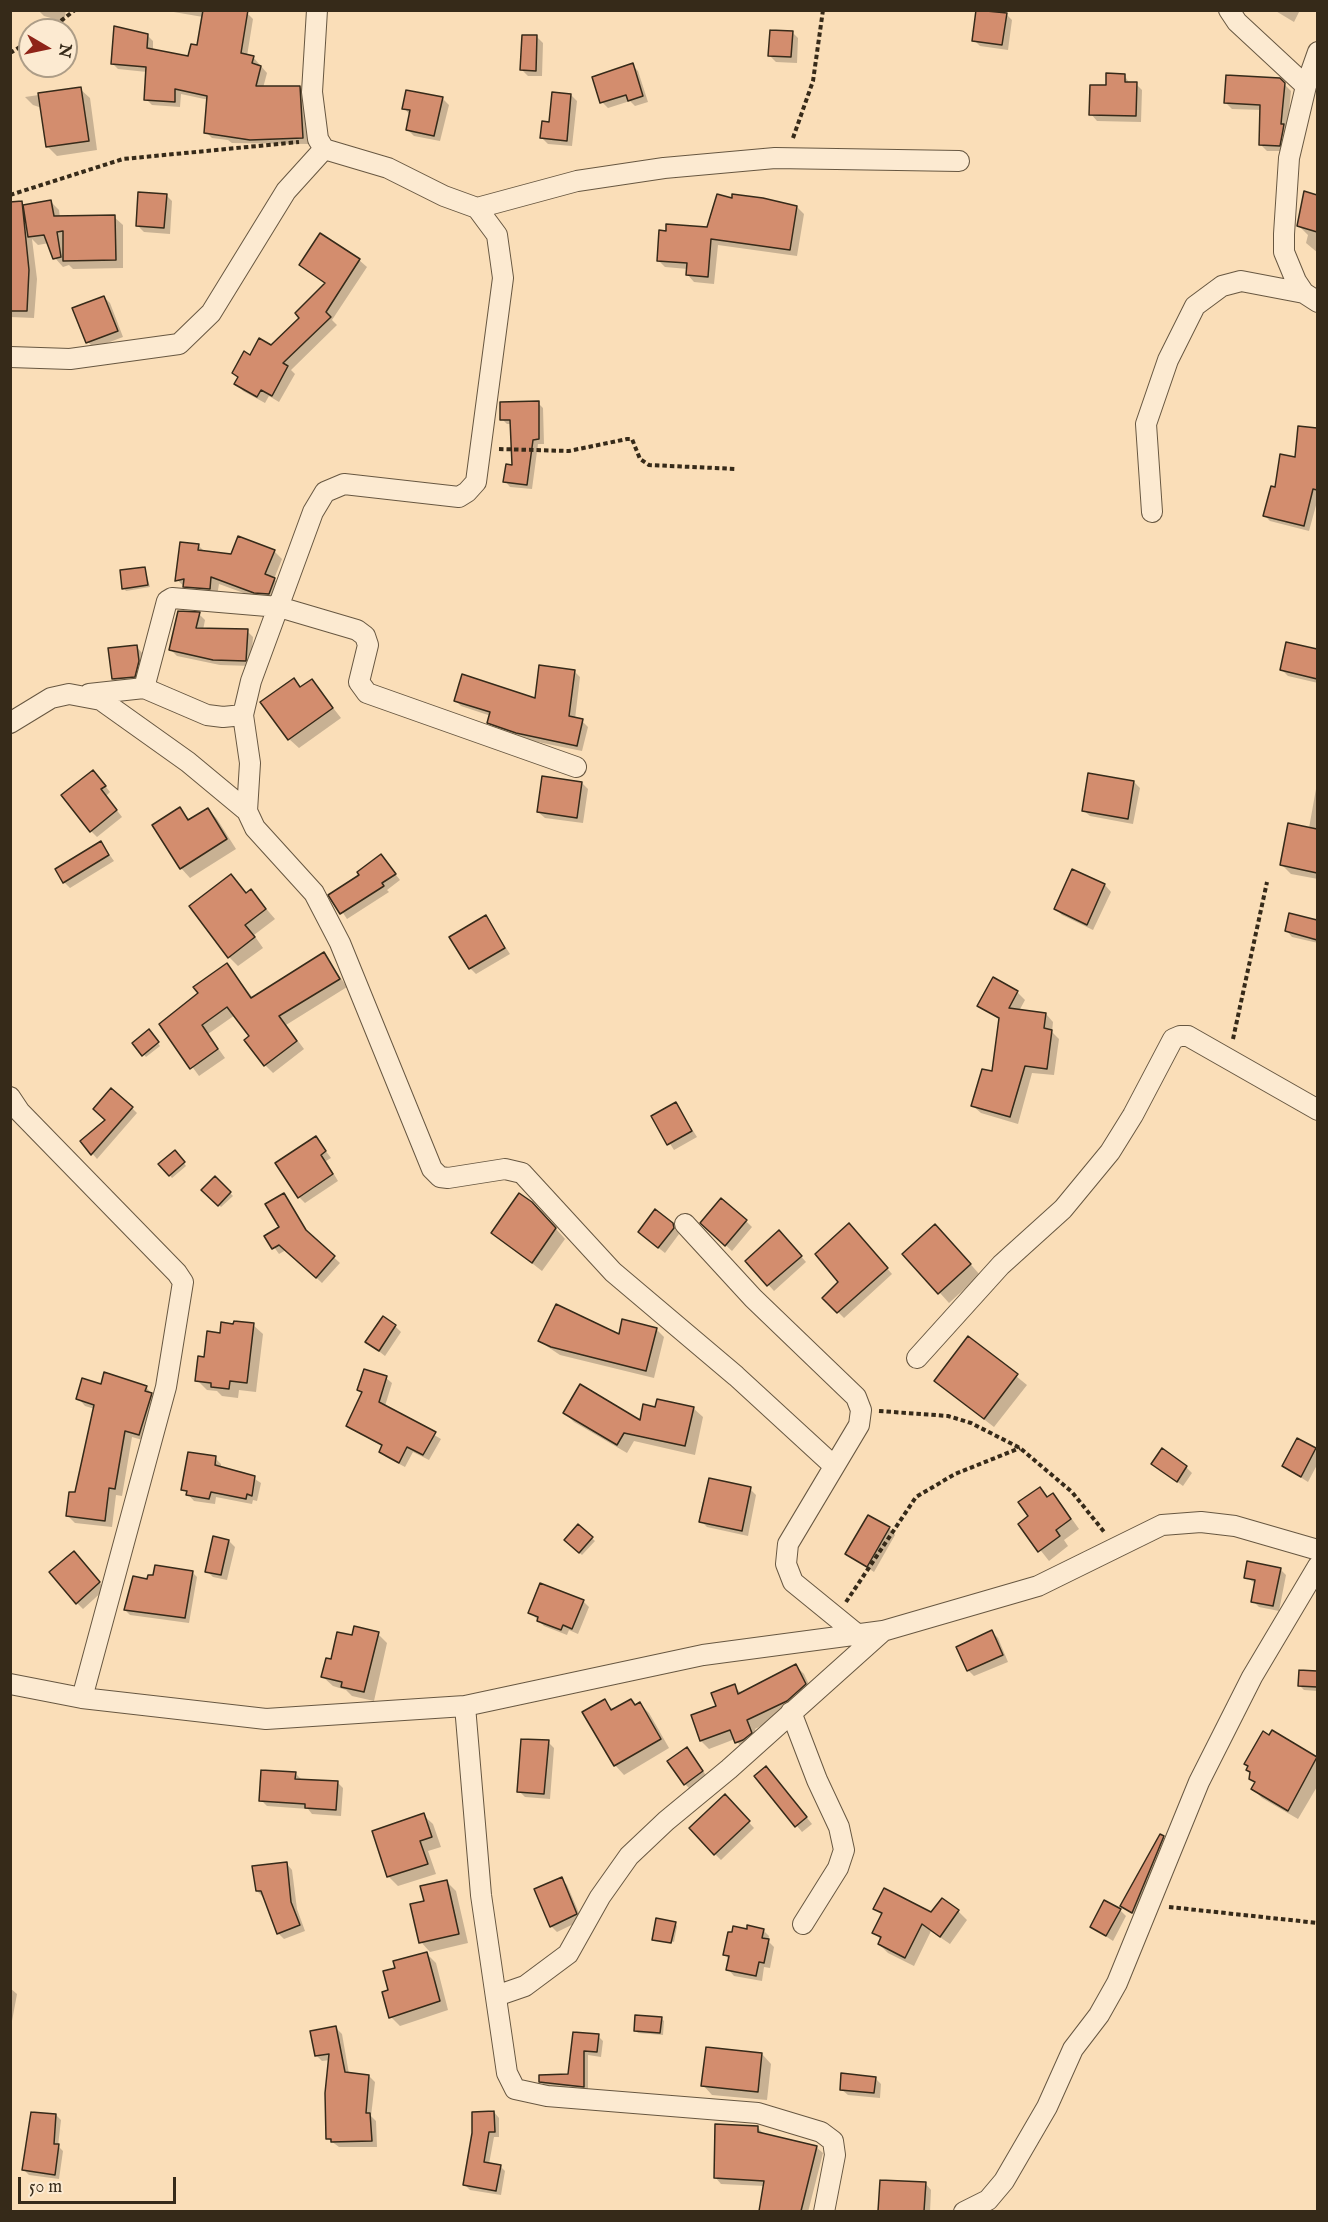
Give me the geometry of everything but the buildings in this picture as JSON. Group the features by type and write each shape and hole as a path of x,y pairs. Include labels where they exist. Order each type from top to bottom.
{"street":[{"path":"10,357 70,360 179,344 195,332 211,313 286,191 321,144 312,92 317,10"},
{"path":"1229,10 1237,22 1306,86"},
{"path":"1311,298 1296,281 1286,258 1284,234 1289,158 1317,51"},
{"path":"321,144 388,168 444,196 477,208 497,235 502,278 476,482 468,492 459,497 344,484 325,492 313,512 251,681 243,715 250,763 247,810 255,828 314,892 340,943 432,1169 440,1177 448,1178 505,1168 522,1173 614,1272 736,1376 834,1466"},
{"path":"477,208 577,181 664,168 786,159 959,161"},
{"path":"1152,512 1146,424 1168,360 1195,306 1222,286 1241,281 1311,298"},
{"path":"144,688 167,601 172,598 279,606 357,630 365,636 368,645 359,682 367,693 576,767"},
{"path":"10,723 51,698 69,694 144,688 207,715 223,717 243,715"},
{"path":"83,694 101,700 138,725 247,810"},
{"path":"917,1358 1001,1265 1064,1209 1110,1152 1133,1115 1173,1039 1188,1036 1317,1110"},
{"path":"10,1097 20,1112 177,1273 183,1282 166,1387 82,1698"},
{"path":"685,1224 753,1298 856,1397 861,1410 858,1425 788,1544 786,1564 793,1582 858,1635"},
{"path":"10,1684 82,1698 266,1719 465,1706 703,1655 883,1631 1038,1586 1162,1525 1201,1522 1235,1526 1317,1550"},
{"path":"964,2211 988,2200 1026,2144 1073,2049 1099,2015 1117,1983 1205,1771 1252,1677 1317,1566"},
{"path":"496,1996 525,1986 568,1954 600,1897 629,1856 883,1631"},
{"path":"465,1706 481,1895 507,2073 515,2089 547,2096 758,2113 821,2132 833,2141 835,2155 824,2211"},
{"path":"791,1712 817,1780 840,1827 844,1850 838,1868 803,1924"}],"path":[{"path":"786,159 813,81 823,10"},
{"path":"10,195 123,159 321,144"},
{"path":"480,448 569,451 632,439 640,459 649,465 737,469"},
{"path":"1229,1060 1267,882"},
{"path":"861,1410 948,1416 971,1423 1020,1448 1072,1492 1117,1547"},
{"path":"836,1617 916,1497 955,1474 1020,1448"},
{"path":"1149,1905 1317,1923"}]}
